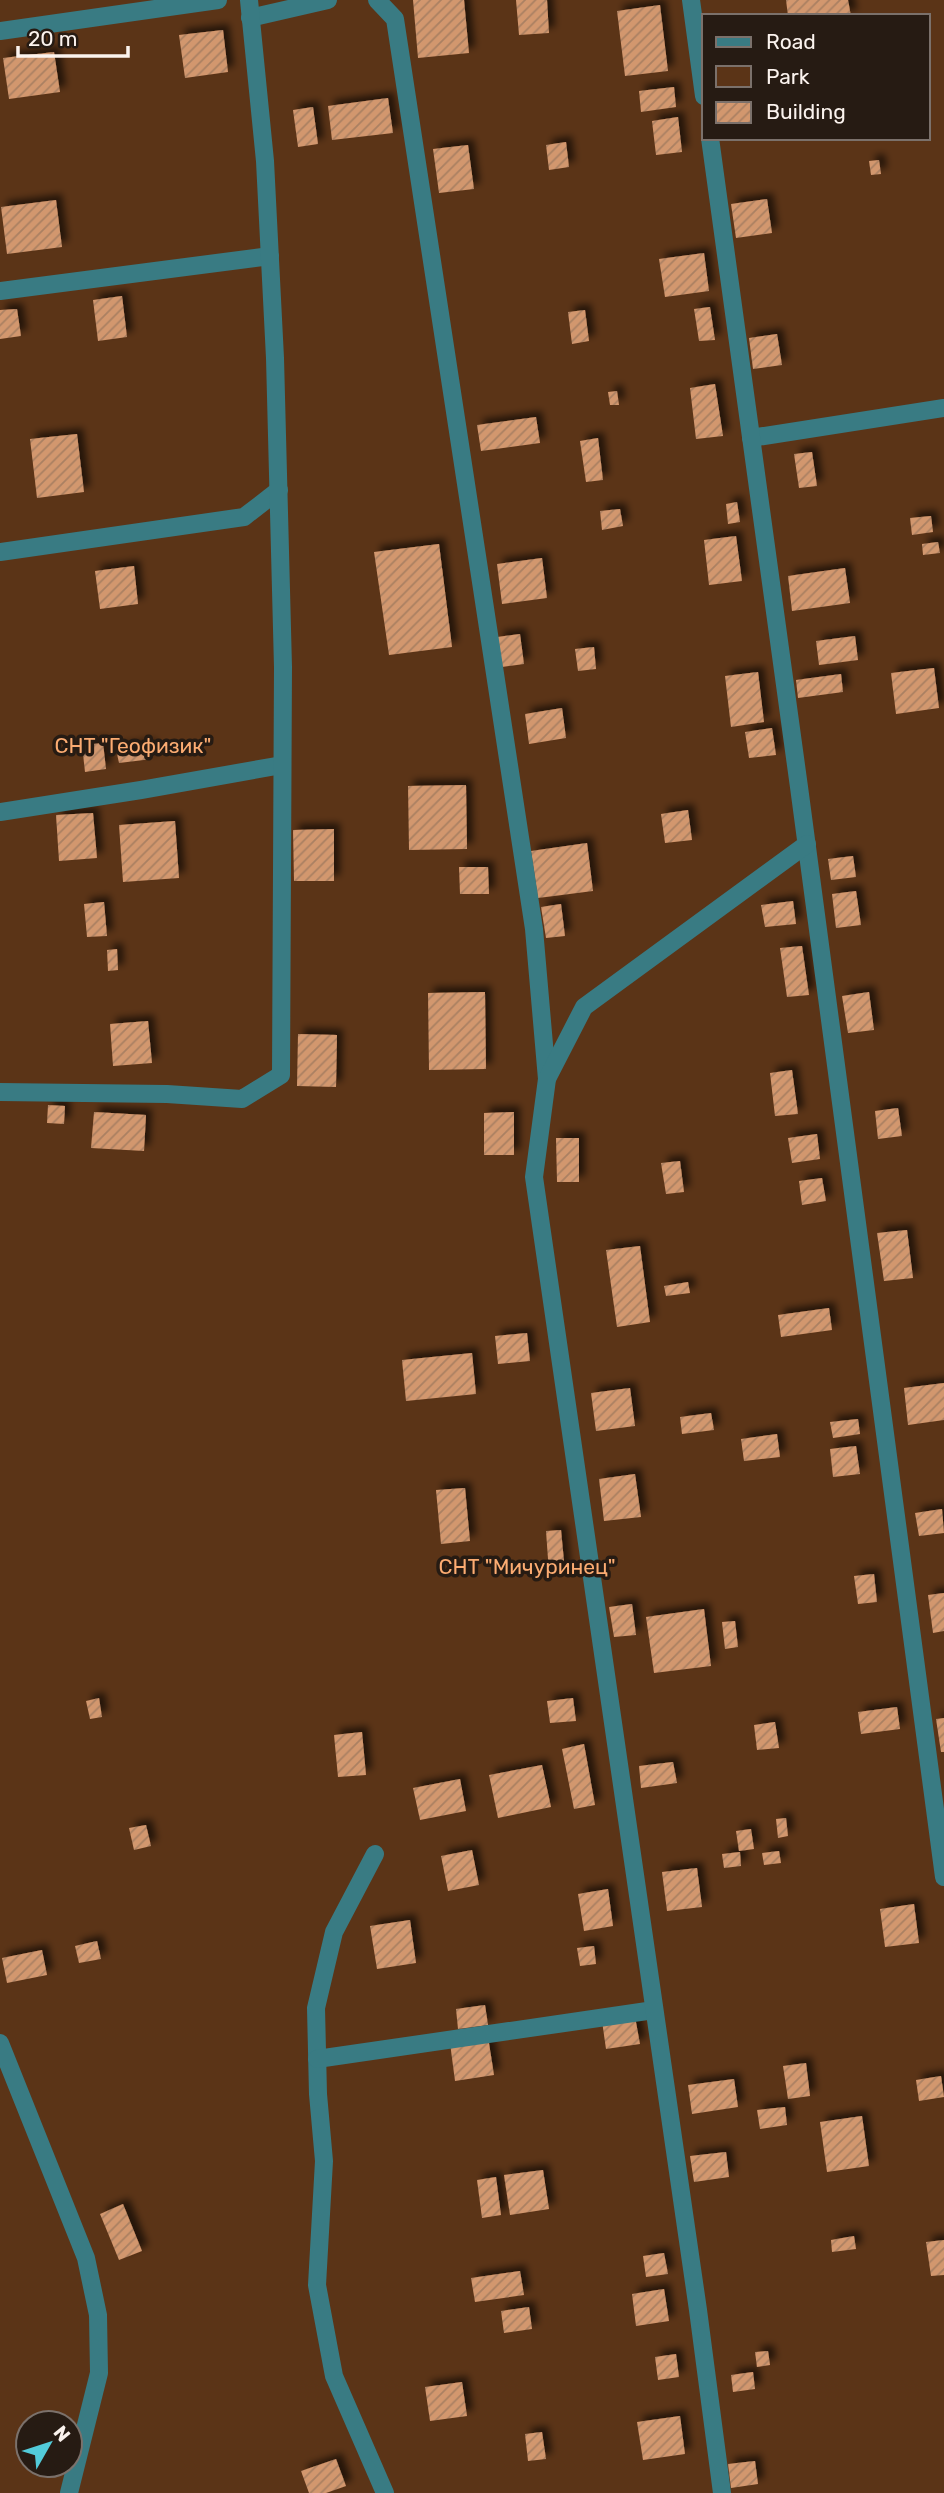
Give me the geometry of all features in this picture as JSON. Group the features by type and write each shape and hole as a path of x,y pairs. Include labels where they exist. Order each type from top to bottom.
{"street":[{"path":"0,31 218,0"},
{"path":"0,1092 167,1094 242,1099 281,1075 283,667 279,490 265,161 249,9 328,0"},
{"path":"377,0 395,19 534,929 547,1079 534,1177 722,2493"},
{"path":"691,0 702,81"},
{"path":"710,140 944,1877"},
{"path":"0,291 270,256"},
{"path":"751,438 944,408"},
{"path":"0,552 243,517 279,490"},
{"path":"0,812 282,765"},
{"path":"547,1079 584,1007 807,844"},
{"path":"375,1854 334,1932 316,2008 324,2161 317,2285 334,2376 385,2493"},
{"path":"317,2059 654,2010"},
{"path":"0,2043 86,2258 98,2315 99,2373 69,2493"}],"green space":[{"name":"СНТ \"Мичуринец\"","path":"0,0 944,0 944,2493 0,2493"}],"building":[{"path":"413,0 464,0 469,53 418,58"},
{"path":"516,0 547,0 549,33 519,35"},
{"path":"786,0 848,0 851,14 788,14"},
{"path":"660,5 668,71 625,76 617,11"},
{"path":"223,30 228,72 185,78 179,35"},
{"path":"54,52 60,92 9,99 3,58"},
{"path":"674,87 676,107 641,112 639,91"},
{"path":"388,98 393,133 332,140 328,106"},
{"path":"313,107 318,144 298,147 293,110"},
{"path":"678,117 682,152 656,155 652,121"},
{"path":"566,142 569,167 549,170 546,145"},
{"path":"468,145 474,189 439,193 433,149"},
{"path":"879,160 881,174 871,175 869,161"},
{"path":"767,199 772,233 736,238 731,204"},
{"path":"56,200 62,247 7,254 1,207"},
{"path":"704,253 709,291 665,297 659,259"},
{"path":"122,296 127,337 98,341 93,300"},
{"path":"710,307 715,340 699,341 694,309"},
{"path":"17,309 21,336 0,339 0,310"},
{"path":"585,310 589,341 572,344 568,312"},
{"path":"777,334 782,365 753,369 749,338"},
{"path":"715,384 723,436 696,439 690,388"},
{"path":"617,391 619,405 610,405 608,392"},
{"path":"536,417 540,443 481,451 477,425"},
{"path":"77,434 84,492 37,498 30,439"},
{"path":"598,438 603,480 586,482 580,441"},
{"path":"812,452 817,486 799,488 794,454"},
{"path":"737,502 740,522 728,524 726,504"},
{"path":"620,509 623,526 602,530 600,511"},
{"path":"931,516 933,532 912,535 910,518"},
{"path":"736,536 742,581 709,585 704,540"},
{"path":"938,542 940,553 923,555 922,544"},
{"path":"439,544 452,647 389,655 374,552"},
{"path":"542,558 547,598 502,604 497,564"},
{"path":"134,566 138,604 100,609 95,571"},
{"path":"845,568 850,603 792,611 788,576"},
{"path":"520,634 524,664 502,667 497,637"},
{"path":"855,636 858,660 819,665 816,641"},
{"path":"594,647 596,669 578,671 575,649"},
{"path":"934,668 939,708 896,714 891,673"},
{"path":"758,672 764,722 731,727 725,676"},
{"path":"841,674 843,692 798,698 796,680"},
{"path":"562,708 566,738 529,744 525,714"},
{"path":"772,728 776,755 749,758 745,732"},
{"path":"103,743 106,769 85,772 82,745"},
{"path":"150,745 152,759 119,763 116,749"},
{"path":"466,785 467,849 409,850 408,786"},
{"path":"688,810 692,840 665,843 661,814"},
{"path":"93,813 97,858 59,861 56,815"},
{"path":"175,821 179,878 123,882 119,825"},
{"path":"334,829 334,881 294,881 293,830"},
{"path":"587,843 593,891 538,898 531,851"},
{"path":"853,856 856,877 831,880 828,859"},
{"path":"459,867 488,867 489,894 460,894"},
{"path":"856,891 861,925 836,928 832,894"},
{"path":"793,901 796,924 765,927 761,905"},
{"path":"104,902 107,936 87,937 84,904"},
{"path":"561,904 565,936 546,938 541,907"},
{"path":"802,946 809,995 787,997 780,948"},
{"path":"117,949 118,970 108,971 107,950"},
{"path":"485,992 486,1069 429,1070 428,993"},
{"path":"869,992 874,1030 848,1033 842,996"},
{"path":"148,1021 152,1063 113,1066 110,1024"},
{"path":"298,1034 337,1035 336,1087 297,1086"},
{"path":"792,1070 798,1114 775,1116 770,1073"},
{"path":"48,1105 65,1106 64,1124 47,1123"},
{"path":"898,1108 902,1136 878,1139 875,1111"},
{"path":"94,1112 146,1115 144,1151 91,1148"},
{"path":"514,1112 514,1155 484,1155 484,1113"},
{"path":"817,1134 820,1159 792,1163 788,1138"},
{"path":"556,1138 579,1138 579,1182 557,1182"},
{"path":"680,1161 684,1192 666,1194 661,1163"},
{"path":"822,1178 826,1201 802,1205 799,1181"},
{"path":"907,1230 913,1278 884,1281 877,1233"},
{"path":"640,1246 650,1322 617,1327 606,1250"},
{"path":"688,1282 690,1293 666,1296 664,1286"},
{"path":"829,1308 832,1330 781,1337 778,1315"},
{"path":"527,1333 530,1361 498,1364 495,1336"},
{"path":"472,1353 476,1394 406,1401 402,1360"},
{"path":"944,1383 944,1420 908,1425 904,1388"},
{"path":"630,1388 635,1426 596,1431 591,1393"},
{"path":"711,1413 714,1430 682,1434 680,1417"},
{"path":"858,1419 860,1434 833,1438 830,1422"},
{"path":"777,1434 780,1457 744,1461 741,1439"},
{"path":"856,1446 860,1474 833,1477 830,1449"},
{"path":"635,1474 641,1517 604,1521 599,1479"},
{"path":"465,1488 470,1541 441,1544 436,1490"},
{"path":"942,1509 944,1533 919,1536 915,1513"},
{"path":"561,1530 565,1572 549,1573 546,1531"},
{"path":"874,1574 877,1602 858,1604 854,1576"},
{"path":"944,1593 944,1631 933,1633 928,1595"},
{"path":"632,1604 636,1635 614,1637 609,1607"},
{"path":"704,1609 711,1666 654,1673 646,1617"},
{"path":"735,1621 738,1647 725,1649 722,1622"},
{"path":"99,1698 102,1717 90,1719 86,1701"},
{"path":"573,1698 576,1721 550,1723 547,1701"},
{"path":"897,1707 900,1729 861,1734 858,1712"},
{"path":"944,1718 944,1752 941,1752 936,1719"},
{"path":"775,1722 779,1748 757,1750 754,1725"},
{"path":"362,1732 366,1775 338,1777 334,1735"},
{"path":"584,1744 595,1805 574,1809 562,1749"},
{"path":"673,1762 677,1783 641,1788 639,1766"},
{"path":"542,1765 551,1807 498,1818 489,1775"},
{"path":"460,1779 466,1811 420,1820 413,1788"},
{"path":"786,1818 788,1836 778,1838 776,1819"},
{"path":"146,1825 151,1846 134,1850 129,1828"},
{"path":"751,1829 754,1849 739,1851 736,1831"},
{"path":"472,1850 479,1885 448,1891 441,1856"},
{"path":"779,1851 781,1863 764,1865 762,1853"},
{"path":"740,1852 741,1866 724,1868 722,1854"},
{"path":"697,1868 702,1907 667,1911 662,1872"},
{"path":"608,1889 613,1926 584,1931 578,1894"},
{"path":"914,1904 919,1943 885,1947 880,1909"},
{"path":"410,1920 416,1963 377,1969 370,1926"},
{"path":"97,1941 101,1959 79,1963 75,1946"},
{"path":"594,1946 596,1964 580,1966 577,1948"},
{"path":"42,1950 47,1975 7,1983 2,1958"},
{"path":"485,2005 488,2025 458,2029 456,2009"},
{"path":"635,2017 640,2044 606,2049 602,2021"},
{"path":"488,2037 494,2075 455,2081 450,2043"},
{"path":"806,2063 810,2096 788,2099 783,2066"},
{"path":"941,2076 944,2097 919,2101 916,2080"},
{"path":"734,2079 738,2107 692,2114 688,2085"},
{"path":"785,2107 787,2125 760,2129 757,2110"},
{"path":"862,2116 869,2166 827,2172 820,2122"},
{"path":"726,2152 729,2177 694,2182 690,2156"},
{"path":"543,2170 549,2209 510,2215 504,2175"},
{"path":"496,2177 501,2215 482,2218 477,2180"},
{"path":"123,2204 142,2251 119,2260 100,2214"},
{"path":"854,2236 856,2249 832,2252 831,2240"},
{"path":"944,2240 944,2275 931,2276 926,2242"},
{"path":"664,2253 668,2274 646,2277 643,2256"},
{"path":"520,2271 524,2295 475,2302 471,2278"},
{"path":"664,2289 669,2321 636,2326 632,2294"},
{"path":"529,2307 532,2329 504,2333 501,2311"},
{"path":"768,2351 770,2365 757,2367 755,2352"},
{"path":"676,2354 679,2377 658,2380 655,2357"},
{"path":"753,2372 755,2389 733,2392 731,2375"},
{"path":"462,2382 467,2416 430,2421 425,2387"},
{"path":"680,2416 685,2454 643,2460 637,2422"},
{"path":"542,2432 546,2459 528,2461 525,2434"},
{"path":"336,2459 346,2486 326,2493 309,2493 301,2471"},
{"path":"755,2461 758,2484 731,2488 728,2464"}],"park label":[{"name":"СНТ \"Геофизик\"","path":"133,746"}]}
